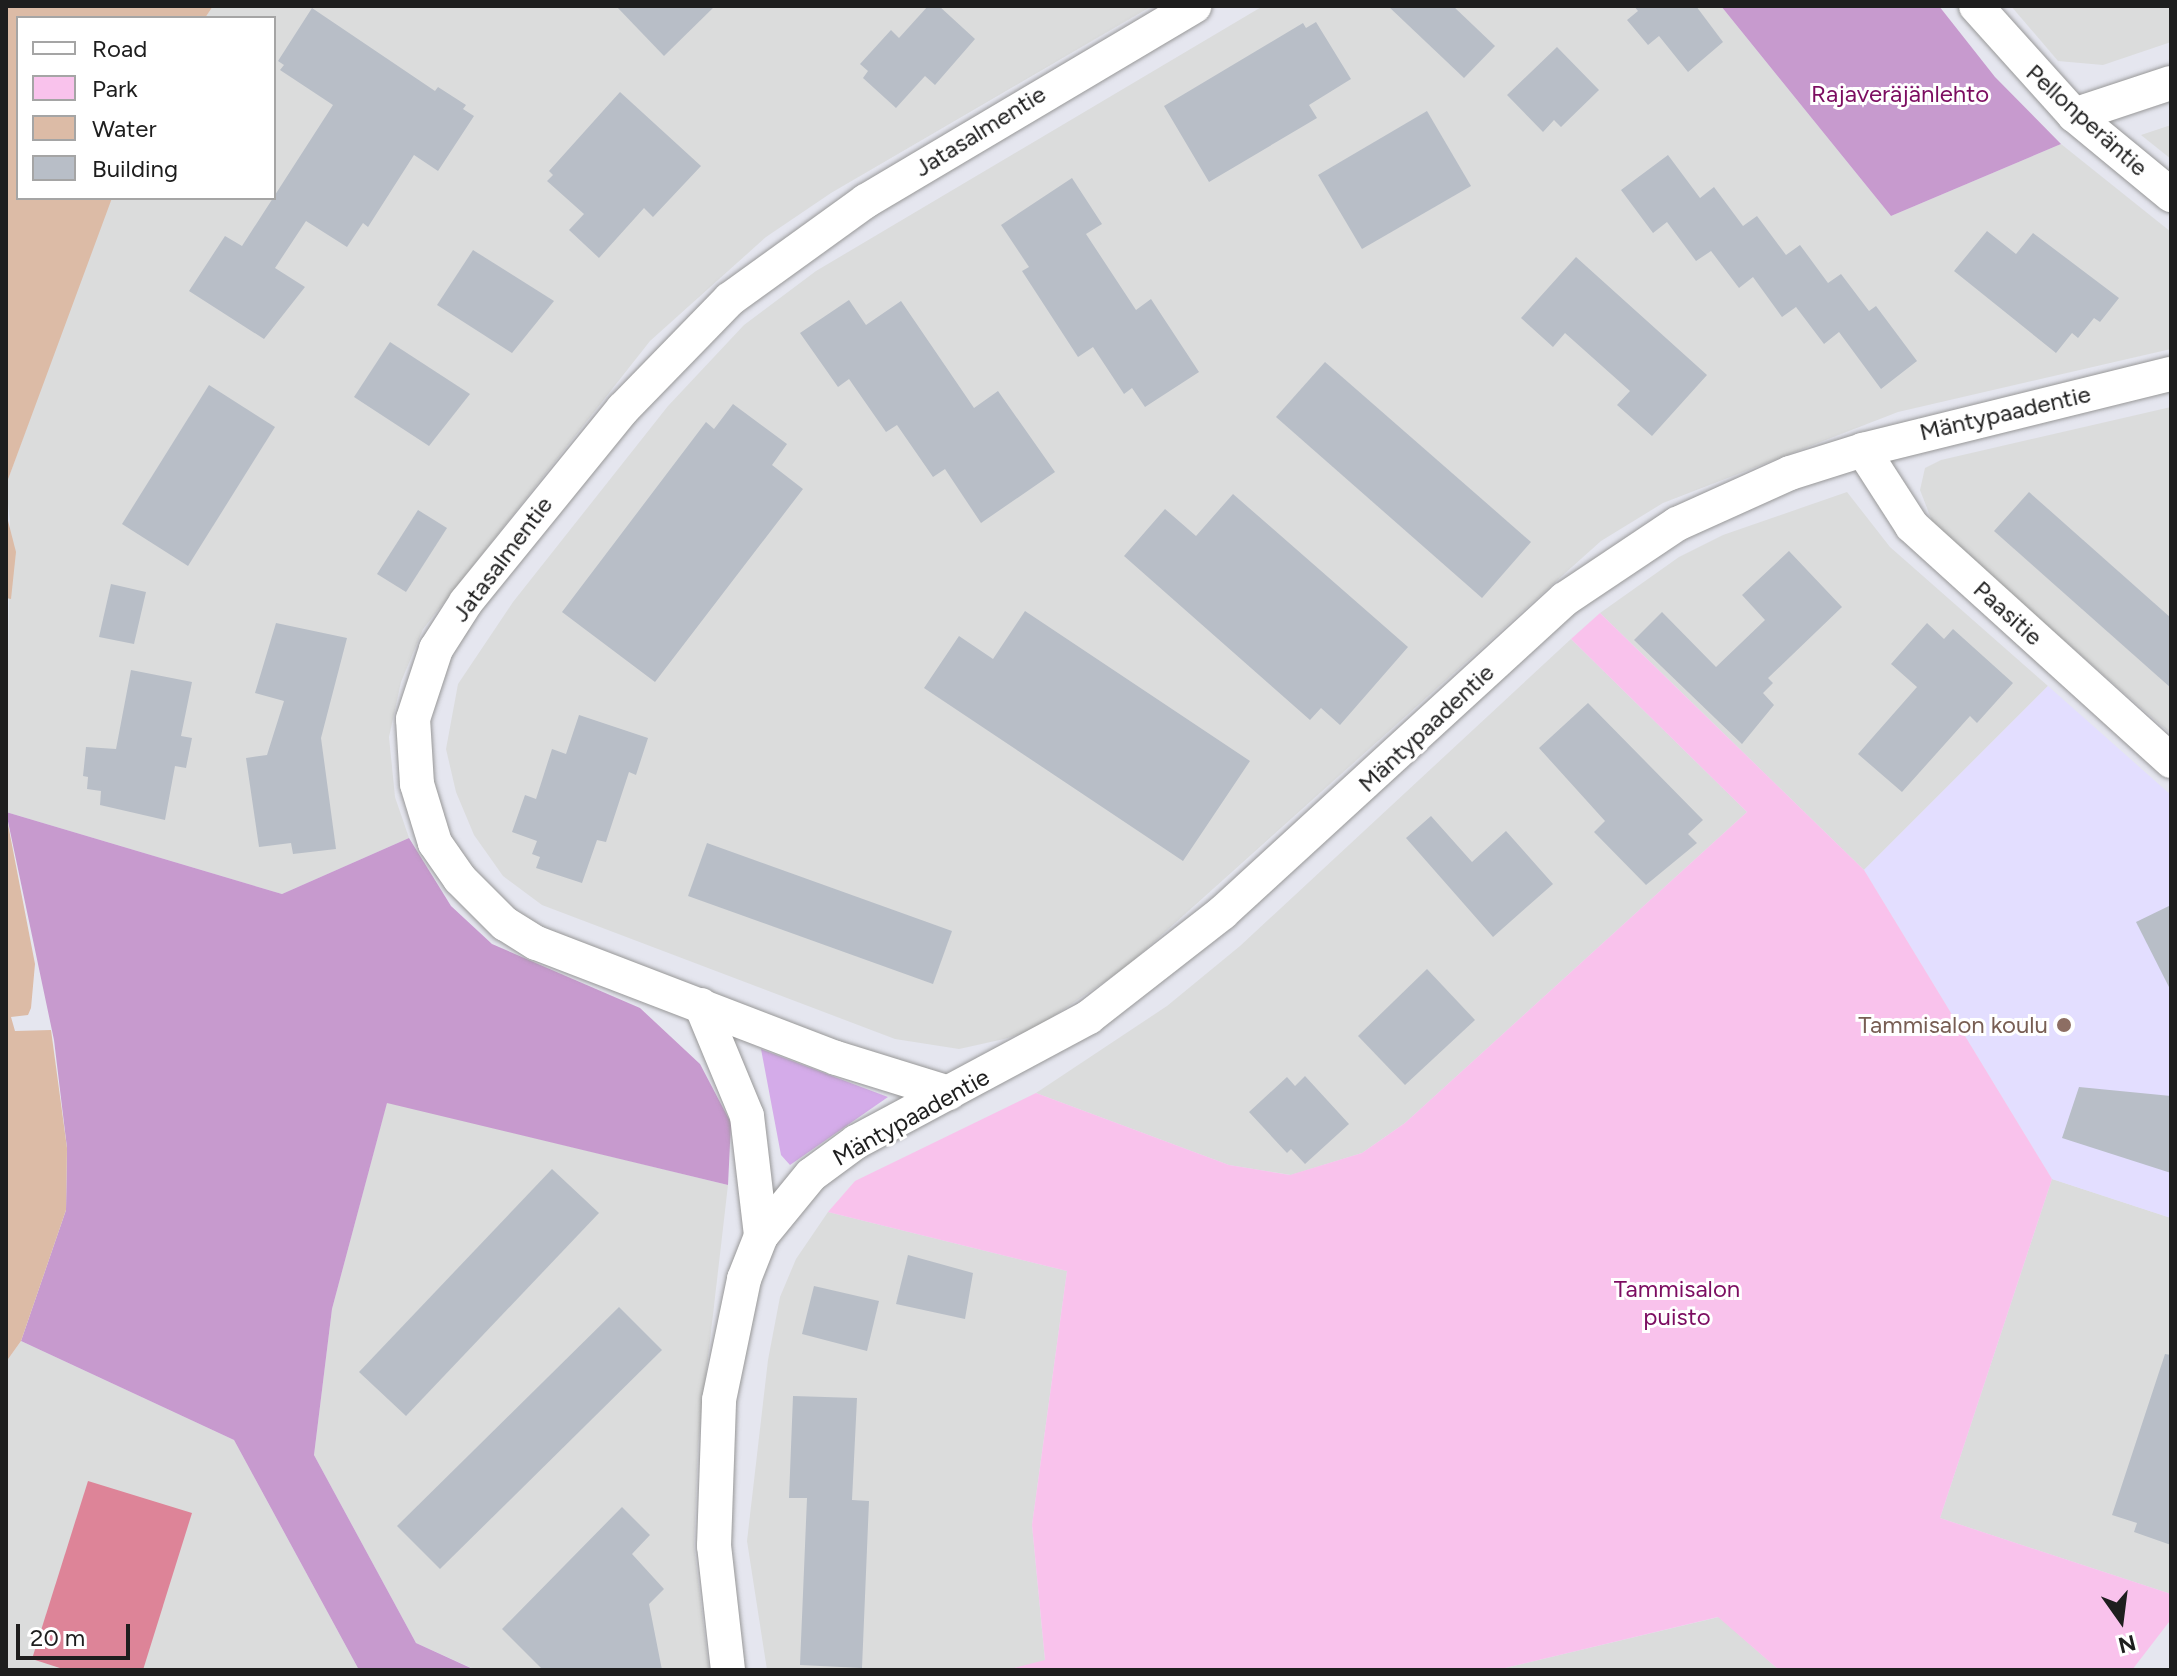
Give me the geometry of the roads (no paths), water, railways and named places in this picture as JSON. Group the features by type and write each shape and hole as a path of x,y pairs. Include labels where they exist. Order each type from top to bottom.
{"street":[{"name":"Jatasalmentie","path":"949,1093 836,1058 536,943 505,924 460,879 435,843 412,750 419,694 436,649 475,589 623,409 730,299 866,201 1194,6"},
{"name":"Pellonperäntie","path":"1976,6 2074,115 2171,195"},
{"path":"2074,115 2171,83"},
{"name":"Mäntypaadentie","path":"728,1670 718,1592 713,1473 730,1341 744,1279 761,1236 811,1175 856,1142 1089,1017 1165,960 1351,798 1565,599 1621,560 1739,494 1863,450 2171,374"},
{"name":"Paasitie","path":"1863,450 1912,526 2171,761"},
{"name":"Mäntypaadentie","path":"701,1005 747,1116 761,1236"}],"water":[{"path":"6,6 213,6 206,16 16,16 16,200 111,200 6,485"},
{"path":"6,513 16,552 11,599 6,598"},
{"path":"6,814 35,964 28,1015 11,1017 15,1031 51,1030 67,1148 66,1210 21,1341 6,1362"}],"place":[{"name":"Tammisalon koulu","path":"2064,1025"}],"park label":[{"name":"Rajaveräjänlehto","path":"1900,94"},
{"name":"Tammisalon puisto","path":"1677,1303"}]}
